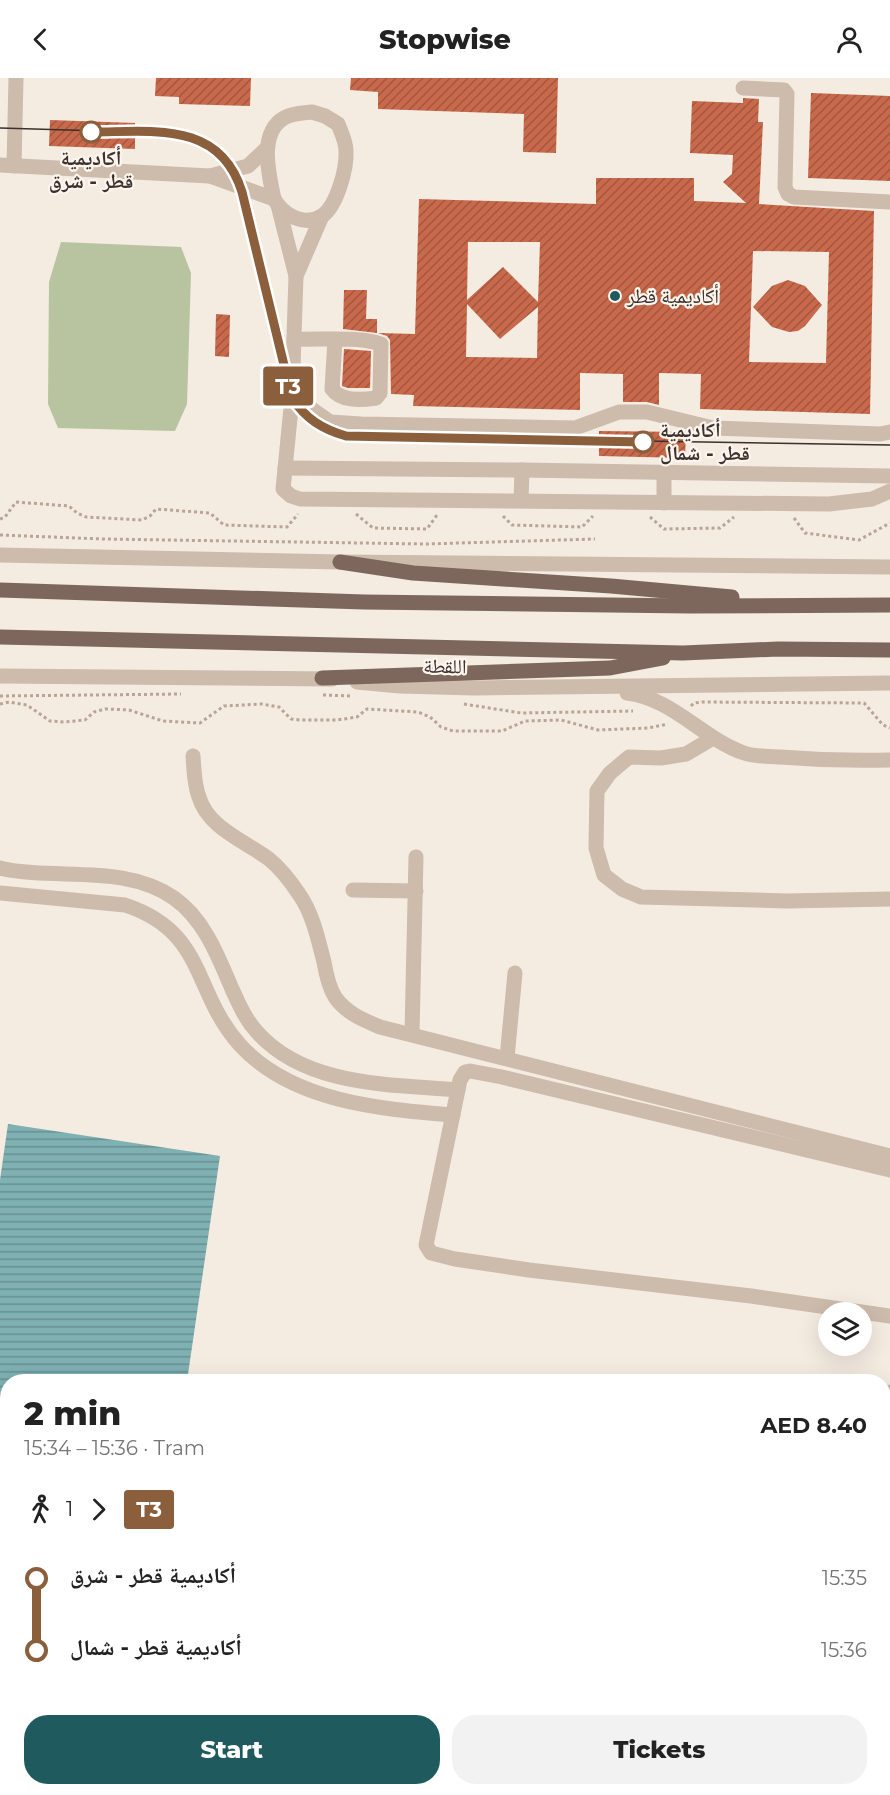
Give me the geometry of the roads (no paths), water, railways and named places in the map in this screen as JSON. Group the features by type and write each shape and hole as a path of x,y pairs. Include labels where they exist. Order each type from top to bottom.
{"main road":[{"path":"340,562 413,573 611,586 822,605"},
{"path":"0,590 364,602 690,606 890,605"},
{"name":"اللقطة","path":"0,637 683,653 778,649 890,650"},
{"path":"322,678 610,668 683,653"}],"street":[{"path":"16,78 7,165 210,176 248,166 267,148 275,125 285,117 312,112 325,116 338,124 346,151 344,174 333,203 322,216 296,276"},
{"path":"743,88 784,90 787,94 785,187 788,194 794,197 890,202"},
{"path":"267,148 276,202 296,276 295,339 284,489 291,496 300,499 828,504 872,499 890,491"},
{"path":"210,176 276,202 289,216 303,220 322,216"},
{"path":"295,339 335,340 372,341 381,344 381,393 376,398 342,398 336,395 332,389 335,340"},
{"path":"292,381 310,408 330,422 575,428 619,412 647,412 713,428 880,434 890,432"},
{"path":"285,468 890,476"},
{"path":"521,500 522,470"},
{"path":"664,472 664,503"},
{"path":"828,476 828,504"},
{"path":"0,555 340,562 890,567"},
{"name":"اللقطة","path":"0,676 322,678 400,686 474,688 890,683"},
{"path":"474,688 557,695 624,693 642,695 681,716 713,738 746,754 827,761 890,760"},
{"path":"713,738 686,754 661,758 629,757 610,773 597,791 596,848 604,875 622,889 641,897 787,901 890,899"},
{"path":"193,756 199,797 205,810 225,830 271,861 300,894 309,912 328,981 335,997 350,1012 363,1020 380,1027 412,1033 890,1156"},
{"path":"412,1033 416,857"},
{"path":"0,868 118,878 154,887 174,898 190,912 216,951 242,1011 257,1033 278,1051 297,1063 338,1077 385,1084 458,1090"},
{"path":"353,890 416,891"},
{"path":"0,893 125,905 142,910 172,930 184,944 224,1024 239,1044 261,1065 313,1091 333,1098 379,1106 453,1114"},
{"path":"507,1058 515,973"},
{"path":"890,1170 470,1071 462,1075 458,1090 426,1245 428,1250 436,1256 890,1316"}],"water":[{"path":"8,1124 220,1156 188,1374 0,1374 0,1180"}],"tram line":[{"path":"0,128 170,133 196,139 216,150 231,168 242,192 292,398 309,417 337,433 346,436 890,445"},
{"name":"T3","path":"91,132 184,135 209,145 226,160 234,171 242,192 292,398 305,415 320,427 346,436 643,442"}],"place":[{"name":"أكاديمية قطر - شرق","path":"91,132"},
{"name":"أكاديمية قطر","path":"615,296"},
{"name":"أكاديمية قطر - شمال","path":"643,442"}]}
